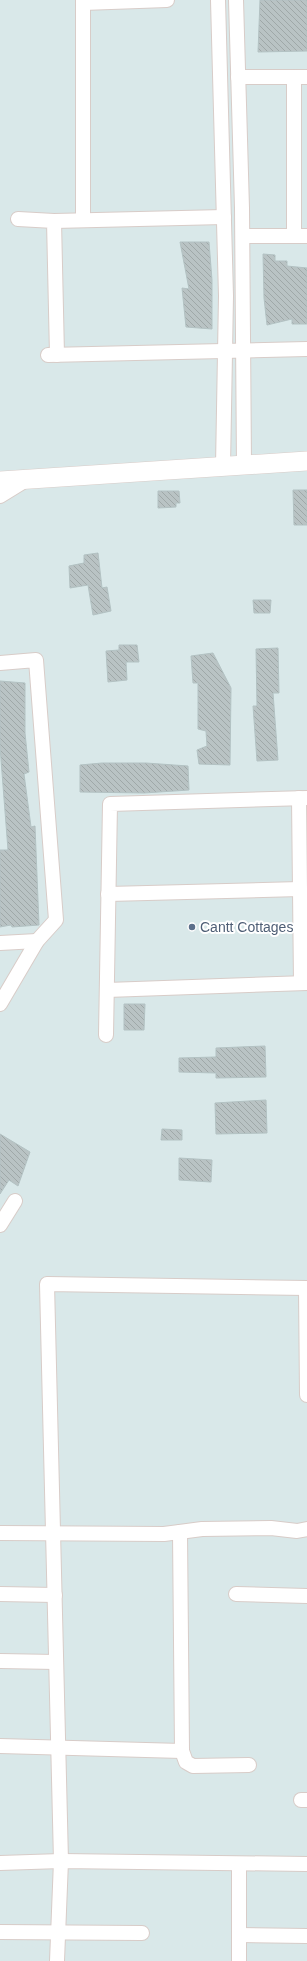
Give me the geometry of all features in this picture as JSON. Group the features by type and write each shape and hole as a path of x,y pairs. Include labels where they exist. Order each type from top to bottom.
{"main road":[{"path":"0,481 307,461"}],"street":[{"path":"83,220 83,2 167,0"},
{"path":"218,0 224,217 225,351 223,466"},
{"path":"236,0 243,236 244,465"},
{"path":"238,78 300,77 301,236 243,236"},
{"path":"18,219 54,221 224,217"},
{"path":"54,221 52,355 307,349"},
{"path":"0,496 28,479"},
{"path":"0,663 36,660 56,920 37,941 0,1004"},
{"path":"106,1035 110,804 303,798 300,889 304,983 107,990"},
{"path":"108,894 300,889"},
{"path":"0,943 37,941"},
{"path":"0,1225 15,1201"},
{"path":"57,1961 61,1862 47,1284 307,1288 307,1395"},
{"path":"0,1533 53,1535 164,1534 202,1529 271,1528 297,1531 307,1529"},
{"path":"180,1532 182,1751 186,1762 193,1766 249,1765"},
{"path":"0,1594 55,1595"},
{"path":"236,1594 307,1596"},
{"path":"0,1661 56,1662"},
{"path":"0,1746 182,1751"},
{"path":"0,1863 61,1862 239,1865 307,1864"},
{"path":"239,1865 239,1961"},
{"path":"0,1932 142,1933"},
{"path":"239,1935 307,1936"}],"building":[{"path":"260,0 307,0 307,51 258,52"},
{"path":"180,242 209,242 212,280 212,329 186,327 182,288 189,289"},
{"path":"263,254 275,255 275,261 287,261 287,266 307,268 307,324 292,324 292,319 267,325 264,298"},
{"path":"293,490 307,490 307,525 294,525"},
{"path":"158,491 179,491 180,503 176,503 176,507 158,508"},
{"path":"98,553 102,588 107,587 111,611 93,615 88,585 70,588 69,566 84,563 84,555"},
{"path":"253,600 271,600 270,613 254,613"},
{"path":"119,645 137,645 139,662 126,662 127,680 108,682 106,651 119,650"},
{"path":"278,648 279,693 273,693 278,760 257,761 253,706 257,706 256,649"},
{"path":"213,653 231,688 230,765 199,764 197,750 207,746 206,731 198,729 198,683 193,683 191,656"},
{"path":"0,681 25,683 25,733 29,772 24,774 31,827 35,826 39,925 12,927 11,925 0,927 0,850 8,850 0,747"},
{"path":"102,763 146,763 188,766 189,790 144,793 80,792 80,765"},
{"path":"124,1004 145,1004 144,1030 124,1030"},
{"path":"265,1046 266,1077 216,1078 216,1073 179,1072 179,1058 216,1057 216,1048"},
{"path":"266,1100 267,1133 216,1134 215,1103"},
{"path":"162,1129 182,1130 182,1140 161,1140"},
{"path":"0,1134 30,1152 18,1186 9,1180 0,1194"},
{"path":"179,1158 212,1160 211,1182 179,1180"}],"place":[{"name":"Cantt Cottages","path":"192,927"}]}
